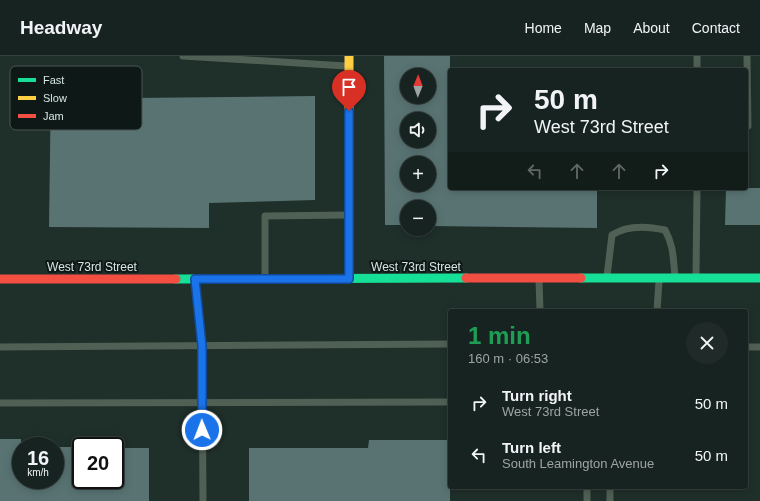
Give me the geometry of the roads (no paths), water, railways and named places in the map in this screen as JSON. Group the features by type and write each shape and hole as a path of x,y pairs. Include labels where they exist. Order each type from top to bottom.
{"street":[{"path":"349,56 349,279"},
{"name":"West 73rd Street","path":"0,279 760,278"}],"lane":[{"path":"183,56 349,66"},
{"path":"697,56 697,68"},
{"path":"747,56 747,68"},
{"path":"696,278 697,190"},
{"path":"265,279 265,216 349,215"},
{"path":"607,278 612,235 618,231 650,227 665,230 669,238 672,248 675,278"},
{"path":"539,278 540,309"},
{"path":"658,309 659,278"},
{"path":"195,279 202,346 203,501"},
{"path":"0,347 448,344"},
{"path":"748,347 760,347"},
{"path":"0,403 448,402"},
{"path":"587,489 587,501"},
{"path":"610,489 610,501"}]}
